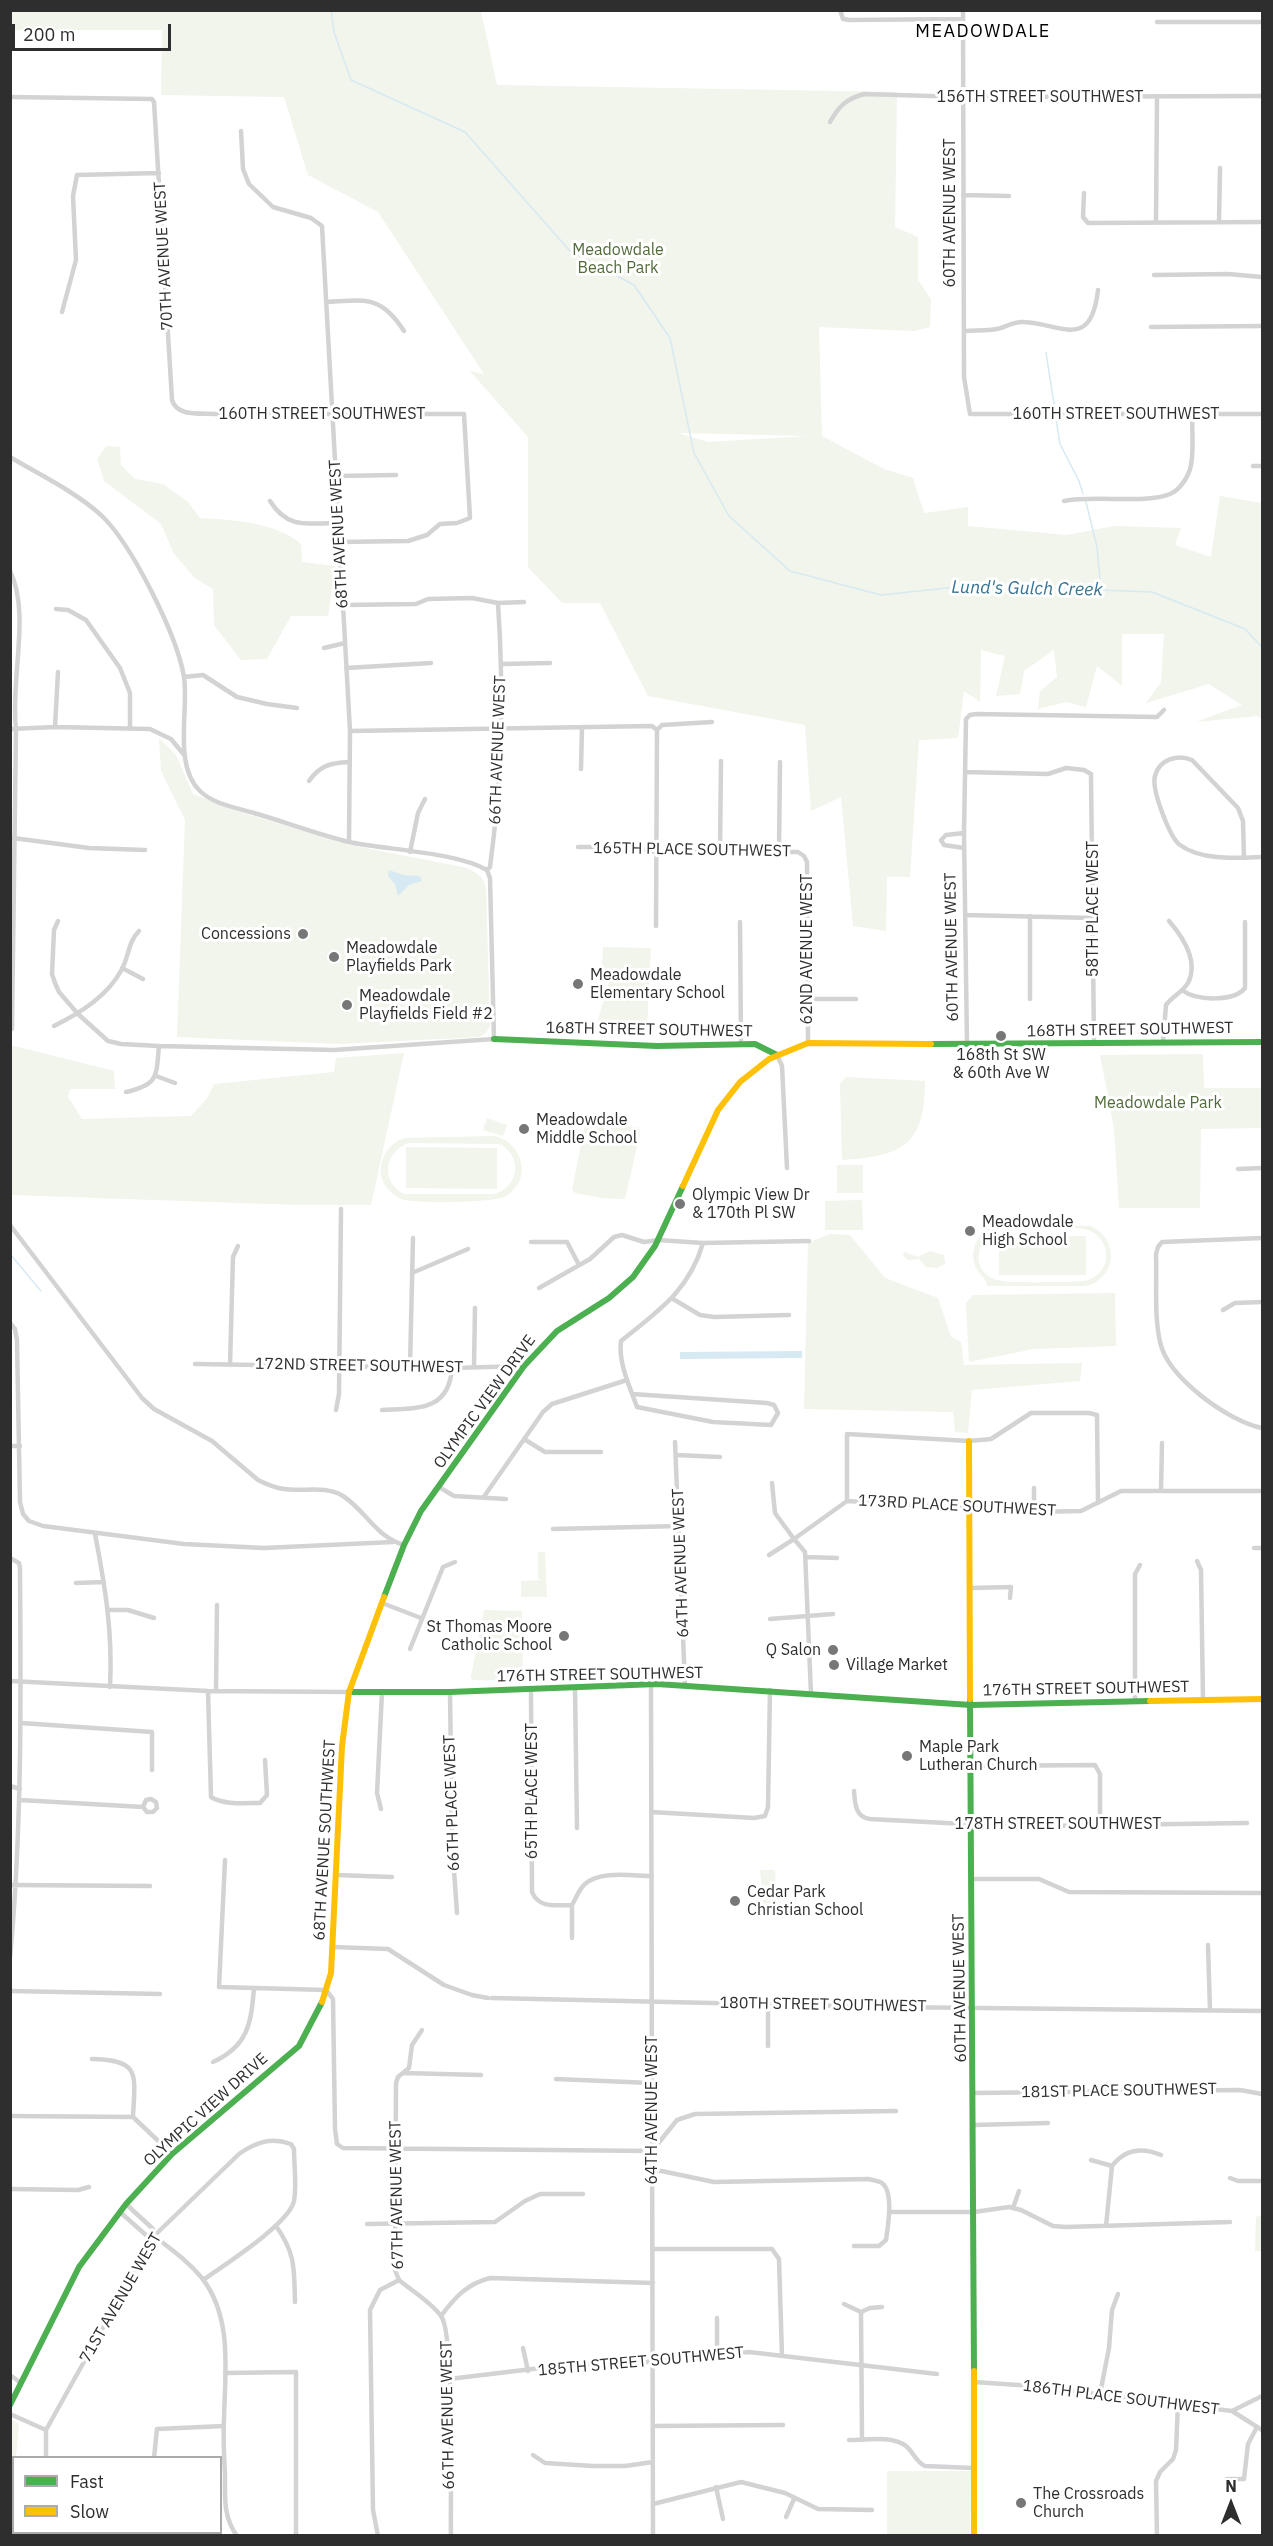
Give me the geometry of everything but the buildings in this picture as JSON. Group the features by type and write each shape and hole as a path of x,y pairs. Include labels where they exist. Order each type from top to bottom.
{"street":[{"path":"840,10 843,19 963,19"},
{"path":"897,10 897,20"},
{"name":"60TH AVENUE WEST","path":"963,10 964,377 970,414"},
{"path":"1157,22 1263,22"},
{"name":"156TH STREET SOUTHWEST","path":"830,122 840,105 849,98 864,94 963,97 1263,96"},
{"path":"1156,222 1157,96"},
{"name":"70TH AVENUE WEST","path":"10,97 152,99 156,107 172,400 174,407 180,412"},
{"name":"68TH AVENUE WEST","path":"242,131 243,169 249,184 273,207 311,218 322,226 350,730 349,842"},
{"path":"1219,222 1220,168"},
{"path":"62,312 76,260 74,196 77,175 159,172"},
{"path":"1084,193 1083,217 1088,223 1263,222"},
{"path":"963,195 1009,196"},
{"path":"1154,275 1228,274 1263,277"},
{"path":"964,331 996,330 1023,322 1069,332 1080,329 1087,323 1096,305 1098,290"},
{"path":"327,302 361,300 372,302 392,312 404,331"},
{"path":"1151,327 1263,326"},
{"name":"160TH STREET SOUTHWEST","path":"180,412 332,415 464,414 470,518 458,523 440,524 427,535 408,541 339,542"},
{"name":"160TH STREET SOUTHWEST","path":"970,414 1263,414"},
{"path":"1064,501 1084,498 1152,498 1171,494 1185,481 1191,466 1192,414"},
{"path":"10,457 87,504 104,518 114,530 153,598 173,640 184,676 185,756 193,783 201,792 213,799 349,842 467,862 487,870"},
{"path":"1253,466 1263,466"},
{"path":"336,476 396,475"},
{"path":"270,501 287,520 294,523 338,523"},
{"path":"10,571 17,585 20,615 12,771 12,1029"},
{"path":"344,605 416,604 428,599 461,598 498,603 524,602"},
{"name":"66TH AVENUE WEST","path":"494,1039 491,890 487,870 490,867 499,803 502,664 498,603"},
{"path":"56,609 68,610 86,620 120,668 130,693 130,728"},
{"path":"324,648 345,643"},
{"path":"346,668 431,663"},
{"path":"502,664 550,663"},
{"path":"55,727 58,672"},
{"path":"184,676 203,675 237,697 297,708"},
{"name":"60TH AVENUE WEST","path":"967,1044 964,848 966,719 970,715 1157,717 1164,710"},
{"path":"656,926 657,730 662,725 712,722"},
{"path":"350,730 652,726 657,730"},
{"path":"13,729 130,728 162,733 171,739 185,756"},
{"path":"581,770 582,728"},
{"path":"1244,858 1243,821 1238,808 1192,760 1184,757 1173,758 1161,765 1155,776 1154,787 1170,830 1178,844 1193,852 1209,855 1244,858 1263,857"},
{"path":"720,851 721,761"},
{"path":"309,781 316,771 325,765 349,762"},
{"path":"779,851 780,762"},
{"name":"58TH PLACE WEST","path":"965,772 1048,774 1066,768 1084,770 1091,774 1094,1043"},
{"path":"410,852 418,813 425,799"},
{"name":"60TH AVENUE WEST","path":"964,833 946,835 941,840 944,845 964,848"},
{"path":"13,838 89,848 145,850"},
{"name":"165TH PLACE SOUTHWEST","path":"578,847 630,847 656,852 779,851 798,852 804,855"},
{"name":"62ND AVENUE WEST","path":"804,855 807,862 808,1043"},
{"path":"965,915 1094,918"},
{"path":"1030,916 1030,999"},
{"name":"168TH STREET SOUTHWEST","path":"58,921 54,930 52,974 59,992 78,1014 108,1041 121,1044 334,1050 494,1039 657,1046 754,1044 777,1055 808,1043 1263,1042"},
{"path":"1163,1042 1166,1005 1189,983 1191,961 1184,942 1169,921"},
{"path":"740,922 741,1044"},
{"path":"1182,990 1196,996 1230,997 1240,994 1245,988 1245,922"},
{"path":"54,1026 78,1014 111,986 122,968 132,938 139,931"},
{"path":"122,968 143,979"},
{"path":"808,999 856,999"},
{"path":"126,1092 145,1088 156,1076 159,1046"},
{"path":"777,1055 782,1066 787,1168"},
{"name":"OLYMPIC VIEW DRIVE","path":"349,1692 404,1545 421,1511 541,1345 560,1328 621,1290 635,1276 658,1240 720,1104 742,1079 777,1055"},
{"path":"156,1076 175,1083"},
{"path":"1238,1169 1263,1168"},
{"path":"336,1410 339,1394 341,1209"},
{"path":"10,1225 124,1377 154,1409 212,1441 267,1485 284,1489 322,1490 344,1496 371,1525 393,1542"},
{"path":"539,1288 579,1265 614,1237 622,1235 644,1242 658,1240 703,1243 809,1241"},
{"path":"410,1367 413,1238"},
{"path":"1263,1238 1162,1242 1156,1254 1161,1344 1167,1358 1178,1373 1205,1399 1240,1422 1263,1428"},
{"path":"531,1242 567,1242 579,1265"},
{"path":"632,1394 767,1403 774,1405 778,1413 771,1425 713,1422 637,1407 632,1394 627,1380 620,1349 621,1341 673,1299 698,1258 703,1243"},
{"path":"230,1365 233,1257 238,1246"},
{"path":"412,1273 468,1249"},
{"path":"673,1299 700,1315 714,1317 789,1315"},
{"path":"1224,1310 1235,1303 1263,1302"},
{"path":"474,1367 475,1308"},
{"path":"10,1323 15,1329 18,1363 20,1502 23,1514 29,1521 44,1526 95,1534 236,1548 393,1542 404,1545"},
{"path":"10,1363 18,1363"},
{"name":"172ND STREET SOUTHWEST","path":"195,1364 452,1368 524,1366"},
{"path":"382,1410 422,1408 434,1403 451,1385 452,1368"},
{"path":"483,1498 543,1412 552,1404 627,1380"},
{"path":"847,1501 847,1434 969,1441 991,1438 1031,1413 1089,1413 1096,1415 1098,1503"},
{"path":"1012,1416 1016,1422"},
{"path":"524,1439 545,1452 601,1452"},
{"name":"60TH AVENUE WEST","path":"969,1441 970,1766 975,2093 974,2535"},
{"name":"64TH AVENUE WEST","path":"675,1442 685,1685"},
{"path":"1161,1491 1162,1443"},
{"path":"10,1446 20,1446"},
{"path":"676,1455 720,1457"},
{"path":"772,1483 775,1513 806,1557 806,1615 811,1694"},
{"path":"439,1487 454,1496 506,1499"},
{"path":"1034,1488 1034,1512"},
{"name":"173RD PLACE SOUTHWEST","path":"794,1539 847,1501 1034,1512 1081,1511 1120,1491 1263,1491"},
{"path":"552,1529 680,1526"},
{"path":"95,1534 109,1610 112,1652 110,1687"},
{"path":"770,1555 794,1539"},
{"path":"1254,1548 1263,1548"},
{"path":"806,1557 837,1558"},
{"path":"10,1558 19,1563 20,1569 21,1682 20,1800 10,1958"},
{"path":"1197,1561 1202,1570 1203,1700"},
{"path":"410,1649 443,1567 455,1562"},
{"path":"1135,1701 1135,1574 1140,1565"},
{"path":"76,1583 104,1582"},
{"path":"970,1587 1011,1587 1011,1598"},
{"path":"382,1603 421,1618"},
{"path":"216,1691 217,1605"},
{"path":"109,1610 128,1610 154,1618"},
{"path":"770,1619 833,1614"},
{"name":"176TH STREET SOUTHWEST","path":"10,1682 208,1691 349,1692 450,1692 651,1684 770,1690 971,1705 1263,1699"},
{"name":"64TH AVENUE WEST","path":"651,1684 653,2535"},
{"path":"575,1687 576,1828"},
{"name":"65TH PLACE WEST","path":"531,1689 532,1892 535,1900 544,1905 572,1905"},
{"path":"651,1812 754,1818 765,1816 768,1807 770,1690"},
{"path":"208,1691 211,1797 234,1803 260,1803 267,1795 265,1761"},
{"name":"68TH AVENUE SOUTHWEST","path":"326,1990 331,1973 342,1746 349,1692"},
{"path":"381,1809 378,1793 382,1692"},
{"name":"66TH PLACE WEST","path":"450,1692 452,1842 457,1913"},
{"path":"21,1723 152,1732 152,1770"},
{"path":"970,1766 1087,1764 1097,1767 1100,1774 1100,1825"},
{"path":"10,1786 20,1789"},
{"name":"178TH STREET SOUTHWEST","path":"854,1791 857,1811 865,1819 965,1824 971,1827 1247,1823"},
{"path":"20,1800 143,1807"},
{"path":"225,1860 219,1988 326,1990 333,1999 337,2144 343,2148 652,2151 677,2120 695,2114 896,2110"},
{"path":"336,1875 392,1877"},
{"path":"572,1938 572,1905 583,1886 590,1880 603,1876 652,1876"},
{"path":"972,1880 1039,1879 1069,1892 1263,1893"},
{"path":"14,1885 150,1886"},
{"path":"1208,1945 1210,2010"},
{"name":"180TH STREET SOUTHWEST","path":"333,1947 388,1949 444,1985 472,1995 490,1998 973,2008 1263,2011"},
{"path":"213,2062 226,2056 240,2043 248,2031 254,1988"},
{"name":"OLYMPIC VIEW DRIVE","path":"10,2405 79,2267 126,2204 172,2154 299,2046 315,2023 326,1990"},
{"path":"10,1991 160,1994"},
{"path":"768,2004 768,2046"},
{"name":"67TH AVENUE WEST","path":"378,2535 373,2510 370,2310 380,2290 399,2280 394,2270 396,2083 398,2077 409,2068 412,2045 423,2030"},
{"path":"92,2059 119,2061 129,2065 135,2090 134,2117"},
{"path":"403,2073 481,2076"},
{"path":"556,2079 651,2083"},
{"name":"181ST PLACE SOUTHWEST","path":"975,2093 1240,2090 1263,2094"},
{"path":"10,2116 134,2117 172,2154"},
{"path":"974,2125 1048,2123"},
{"name":"71ST AVENUE WEST","path":"46,2456 46,2430 153,2236 251,2145 281,2140 291,2144 294,2149 294,2200 290,2211 276,2226"},
{"path":"1106,2226 1112,2166 1130,2151 1148,2150 1161,2155"},
{"path":"1091,2160 1112,2166"},
{"path":"652,2169 714,2182 868,2179 882,2182 888,2191 889,2212 886,2240 879,2246 854,2246"},
{"path":"1230,2178 1238,2181 1263,2181"},
{"path":"10,2189 78,2190 89,2187"},
{"path":"1013,2208 1019,2191"},
{"path":"367,2224 495,2222 525,2201 540,2194 583,2194"},
{"path":"126,2204 153,2229 153,2236"},
{"path":"889,2212 974,2212 1013,2208 1058,2227 1230,2222"},
{"path":"120,2212 147,2236 153,2236 187,2262 203,2280 223,2325 226,2516 237,2535"},
{"path":"203,2280 276,2226 288,2244 294,2265 295,2302"},
{"path":"653,2249 771,2249 779,2259 782,2356"},
{"path":"441,2316 455,2297 474,2282 490,2278 653,2283"},
{"name":"66TH AVENUE WEST","path":"399,2280 441,2316 446,2326 449,2379 450,2535"},
{"path":"1100,2394 1109,2348 1112,2310 1118,2294"},
{"path":"844,2304 861,2312 870,2308 882,2307"},
{"path":"861,2312 862,2440"},
{"path":"717,2318 717,2354"},
{"path":"523,2349 528,2371"},
{"name":"185TH STREET SOUTHWEST","path":"449,2379 574,2364 652,2362 668,2358 749,2352 937,2374"},
{"path":"225,2373 296,2372 296,2535"},
{"path":"10,2375 21,2383"},
{"name":"186TH PLACE SOUTHWEST","path":"974,2382 1100,2394 1232,2411 1260,2429"},
{"path":"1232,2411 1263,2396"},
{"path":"1157,2535 1156,2481 1160,2472 1173,2459 1176,2450 1178,2403"},
{"path":"10,2414 46,2430"},
{"path":"653,2426 783,2425"},
{"path":"154,2456 157,2429 224,2426"},
{"path":"1227,2479 1244,2479 1248,2445 1260,2429"},
{"path":"849,2440 898,2442 907,2447 920,2464 973,2468"},
{"path":"533,2455 545,2463 593,2466 625,2466 653,2462"},
{"path":"653,2504 717,2487 747,2482 767,2487 818,2509 872,2510"},
{"path":"717,2487 723,2519"},
{"path":"786,2517 794,2499"}],"green space":[{"name":"Meadowdale Beach Park","path":"11,10 481,11 497,85 897,92 895,227 918,237 918,280 931,299 930,327 914,331 819,327 822,436 884,469 913,478 924,513 968,507 968,526 1067,535 1114,526 1181,528 1175,545 1211,557 1220,496 1262,503 1262,719 1257,716 1196,722 1242,705 1209,684 1146,703 1161,682 1164,634 1122,634 1122,686 1097,666 1086,707 1066,702 1038,709 1040,691 1057,677 1054,650 1024,671 1020,694 996,696 1005,656 981,650 980,702 964,691 958,738 919,740 910,877 887,877 886,931 853,926 841,797 811,811 805,725 648,696 600,603 562,603 528,567 528,437 470,371 484,374 378,212 308,175 284,97 161,95 162,30 11,30","holes":["682,433 809,436 708,442"]},
{"path":"106,446 120,447 121,465 135,479 163,484 188,502 200,518 254,523 279,531 301,544 302,562 335,566 328,616 291,616 267,659 241,660 214,625 213,589 195,578 174,554 161,524 104,481 97,459"},
{"name":"Meadowdale Playfields Park","path":"159,738 176,755 193,794 237,811 350,845 463,867 478,874 486,888 490,1026 486,1033 479,1037 340,1044 177,1037 185,820 161,771"},
{"path":"603,947 651,948 647,1028 596,1027 609,981 602,966"},
{"path":"10,1045 114,1071 115,1089 70,1089 68,1097 82,1119 191,1116 208,1097 214,1084 334,1072 336,1058 404,1053 371,1205 299,1205 11,1195"},
{"name":"Meadowdale Park","path":"1203,1054 1204,1088 1262,1088 1262,1128 1201,1129 1200,1208 1119,1208 1114,1128 1100,1055"},
{"path":"846,1077 925,1081 924,1103 915,1134 895,1150 880,1155 842,1160 840,1084"},
{"path":"591,1116 618,1126 639,1127 640,1134 625,1199 602,1198 575,1193 572,1190 586,1119"},
{"path":"487,1118 507,1125 503,1136 483,1130"},
{"path":"495,1136 505,1140 518,1154 522,1172 520,1181 506,1196 487,1200 421,1202 401,1199 386,1186 382,1179 381,1169 386,1152 404,1138","holes":["409,1143 499,1144 512,1155 515,1170 509,1185 494,1194 404,1194 396,1189 388,1175 390,1159 401,1147"]},
{"path":"406,1147 497,1148 497,1189 406,1188"},
{"path":"837,1165 863,1165 863,1193 837,1193"},
{"path":"862,1200 863,1230 825,1230 825,1201"},
{"path":"997,1225 1091,1226 1107,1240 1111,1258 1109,1267 1096,1282 1086,1286 987,1286 975,1266 974,1250 984,1232","holes":["1060,1227 1088,1230 1096,1235 1104,1246 1105,1263 1099,1273 1085,1281 997,1280 982,1269 979,1252 988,1237 995,1231"]},
{"path":"830,1234 850,1235 885,1278 938,1298 951,1337 961,1342 964,1365 1082,1363 1080,1381 972,1390 968,1433 955,1432 953,1412 804,1409 808,1243"},
{"path":"999,1236 1086,1236 1086,1275 999,1275"},
{"path":"930,1251 944,1255 945,1264 937,1268 926,1267 919,1259 908,1260 903,1256 904,1252 918,1257"},
{"path":"1115,1293 1116,1346 1034,1349 969,1362 966,1303 973,1295"},
{"path":"538,1552 545,1552 547,1597 521,1597 521,1581 543,1580 538,1579"},
{"path":"484,1610 522,1611 523,1681 472,1680"},
{"path":"760,1870 775,1870 777,1915 764,1914"},
{"path":"1262,2215 1262,2251 1255,2251 1256,2217"},
{"path":"11,2419 19,2424 16,2456 12,2456 11,2523"},
{"path":"887,2471 971,2471 970,2535 887,2535"}],"shaded area":[{"path":"389,870 403,875 420,876 422,881 409,885 398,896 395,884 388,876"},
{"path":"802,1351 802,1358 680,1359 680,1352"}],"waterway":[{"name":"Lund's Gulch Creek","path":"331,10 334,32 351,80 465,132 569,250 634,285 670,338 694,453 729,516 790,571 881,595 975,585 1152,592 1245,629 1262,647"},
{"path":"1046,353 1055,410"},
{"path":"1056,419 1060,444 1083,494"},
{"path":"1086,502 1097,547 1101,590"},
{"path":"10,1254 41,1291"}],"traffic: fast":[{"path":"494,1039 657,1046 755,1044 777,1055"},
{"path":"931,1044 1262,1042"},
{"path":"384,1597 404,1545 421,1511 524,1366 557,1331 609,1298 633,1277 655,1246 683,1186"},
{"path":"349,1692 450,1692 657,1684 971,1705 1150,1701"},
{"path":"970,1699 974,2371"},
{"path":"10,2405 79,2267 126,2204 172,2154 299,2046 322,2002"}],"traffic: slow":[{"path":"683,1186 718,1110 740,1082 769,1059 808,1043 931,1044"},
{"path":"969,1441 970,1699"},
{"path":"322,2002 331,1973 342,1746 349,1692 384,1597"},
{"path":"1150,1701 1262,1699"},
{"path":"974,2371 974,2536"}],"place":[{"name":"Concessions","path":"303,934"},
{"name":"Meadowdale Playfields Park","path":"334,957"},
{"name":"Meadowdale Elementary School","path":"578,984"},
{"name":"Meadowdale Playfields Field #2","path":"347,1005"},
{"name":"168th St SW & 60th Ave W","path":"1001,1036"},
{"name":"Meadowdale Middle School","path":"524,1129"},
{"name":"Olympic View Dr & 170th Pl SW","path":"680,1204"},
{"name":"Meadowdale High School","path":"970,1231"},
{"name":"St Thomas Moore Catholic School","path":"564,1636"},
{"name":"Q Salon","path":"833,1650"},
{"name":"Village Market","path":"834,1665"},
{"name":"Maple Park Lutheran Church","path":"907,1756"},
{"name":"Cedar Park Christian School","path":"735,1901"},
{"name":"The Crossroads Church","path":"1021,2503"}],"district":[{"name":"MEADOWDALE","path":"983,32"}]}
